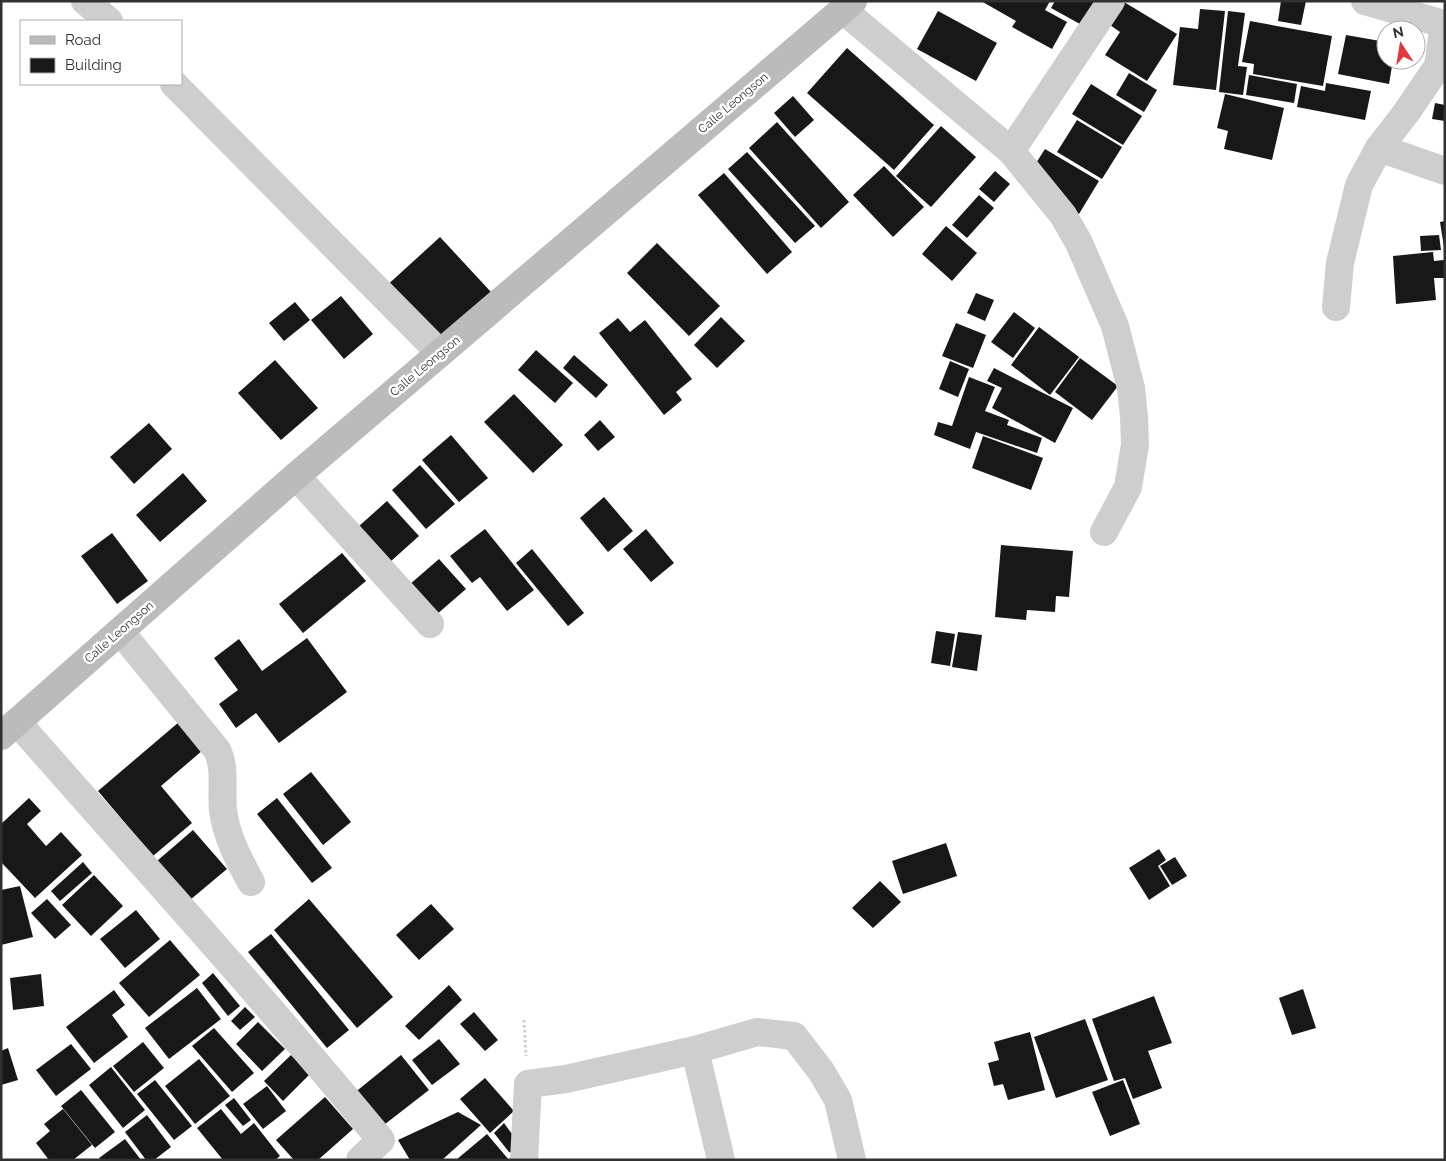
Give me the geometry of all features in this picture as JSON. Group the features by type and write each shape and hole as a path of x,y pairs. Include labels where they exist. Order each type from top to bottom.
{"main road":[{"name":"Calle Leongson","path":"9,729 296,476 848,6"}],"street":[{"path":"85,1 107,20"},
{"path":"1011,150 1111,1"},
{"path":"1336,307 1340,263 1359,186 1379,148 1438,66 1445,23 1365,1"},
{"path":"848,6 1011,150 1063,215 1080,243 1114,326 1126,363 1131,388 1134,445 1128,487 1104,532"},
{"path":"175,85 440,353"},
{"path":"1379,148 1445,171"},
{"path":"296,476 430,624"},
{"path":"120,631 222,759 223,811 238,857 251,882"},
{"path":"9,729 295,1036 381,1140 360,1160"},
{"path":"524,1160 528,1084 566,1079 695,1050 757,1032 794,1036 821,1072 838,1100 852,1160"},
{"path":"695,1050 720,1160"}],"path":[{"path":"524,1020 528,1084"}],"building":[{"path":"981,1 1050,1 1045,10 1067,22 1052,49 1012,27 1016,21"},
{"path":"1055,1 1106,1 1089,29 1051,8"},
{"path":"1281,1 1306,1 1301,25 1278,21"},
{"path":"1124,2 1177,34 1147,81 1105,55 1120,32 1110,25"},
{"path":"1200,9 1225,11 1216,90 1173,85 1180,27 1198,29"},
{"path":"938,11 997,43 976,81 917,49"},
{"path":"1228,11 1245,13 1238,66 1247,67 1243,95 1219,92"},
{"path":"1250,21 1332,36 1323,86 1253,74 1254,64 1242,62"},
{"path":"1346,35 1376,40 1376,70 1391,70 1389,84 1338,74"},
{"path":"847,48 934,125 894,170 807,93"},
{"path":"1129,73 1157,90 1144,112 1116,95"},
{"path":"1249,75 1297,84 1294,103 1246,95"},
{"path":"1326,83 1371,91 1365,120 1297,107 1301,86 1325,91"},
{"path":"1091,84 1142,116 1123,145 1072,114"},
{"path":"1225,94 1284,108 1272,160 1224,149 1228,131 1217,128"},
{"path":"793,96 814,120 795,137 774,113"},
{"path":"1435,103 1445,105 1445,121 1432,119"},
{"path":"1077,120 1122,147 1102,179 1057,152"},
{"path":"777,122 849,202 821,228 749,148"},
{"path":"941,126 976,157 931,207 896,176"},
{"path":"1045,149 1099,181 1079,214 1049,196 1029,174"},
{"path":"747,152 815,226 795,243 728,169"},
{"path":"884,166 924,207 893,237 853,195"},
{"path":"995,171 1010,184 994,202 979,189"},
{"path":"724,173 792,252 767,274 698,195"},
{"path":"979,195 994,208 967,238 952,225"},
{"path":"1445,221 1445,247 1444,247 1440,222"},
{"path":"946,226 977,253 952,281 922,254"},
{"path":"1439,235 1441,250 1421,251 1420,236"},
{"path":"440,237 491,292 435,344 383,289"},
{"path":"657,243 720,306 689,336 627,273"},
{"path":"1433,252 1434,261 1444,260 1445,278 1434,278 1436,300 1396,304 1393,256"},
{"path":"976,293 994,300 985,321 967,313"},
{"path":"341,296 373,334 344,359 311,320"},
{"path":"295,302 310,320 284,341 269,323"},
{"path":"1014,312 1035,328 1013,358 991,342"},
{"path":"721,317 745,341 717,368 694,345"},
{"path":"618,318 630,332 645,320 692,379 676,392 682,400 664,415 599,333"},
{"path":"956,323 986,335 973,368 942,356"},
{"path":"1039,327 1079,357 1050,395 1011,365"},
{"path":"536,350 573,383 555,403 518,370"},
{"path":"574,355 608,385 596,398 563,368"},
{"path":"1080,358 1118,386 1092,420 1055,392"},
{"path":"275,360 318,408 281,440 238,393"},
{"path":"950,361 969,369 958,397 939,389"},
{"path":"994,368 1073,408 1055,443 992,408 1002,388 987,381"},
{"path":"969,377 995,387 985,411 1009,420 1007,425 1042,438 1037,453 976,432 970,449 934,435 938,422 952,426"},
{"path":"514,394 563,445 533,473 484,422"},
{"path":"600,420 615,437 598,451 584,435"},
{"path":"149,423 172,449 134,484 110,457"},
{"path":"451,435 488,478 459,502 422,460"},
{"path":"983,436 1043,458 1031,490 972,468"},
{"path":"420,465 455,504 426,529 392,490"},
{"path":"183,473 207,501 160,542 136,515"},
{"path":"604,497 633,531 608,552 580,518"},
{"path":"387,501 419,536 390,562 358,527"},
{"path":"485,529 534,590 507,611 480,577 472,583 450,556"},
{"path":"646,529 674,563 651,582 623,549"},
{"path":"112,533 148,581 117,604 81,556"},
{"path":"1001,545 1073,551 1069,597 1056,596 1055,612 1027,610 1026,620 995,617"},
{"path":"532,549 584,613 568,626 516,563"},
{"path":"342,553 366,581 303,633 279,604"},
{"path":"439,559 466,589 436,615 409,585"},
{"path":"936,631 955,634 950,666 931,663"},
{"path":"958,632 982,635 977,671 952,667"},
{"path":"307,638 347,692 279,743 256,713 236,728 219,704 238,690 214,658 239,639 262,671"},
{"path":"179,722 203,750 161,786 192,823 153,856 98,791"},
{"path":"311,772 351,822 323,845 283,794"},
{"path":"29,798 41,811 27,824 46,846 61,832 82,855 35,898 1,862 1,824"},
{"path":"277,798 332,868 312,883 257,814"},
{"path":"193,830 227,869 190,900 157,861"},
{"path":"946,843 957,876 903,894 892,861"},
{"path":"1159,849 1166,860 1158,866 1170,886 1149,900 1129,868"},
{"path":"1175,857 1187,876 1172,885 1160,866"},
{"path":"83,862 92,873 60,901 51,891"},
{"path":"94,875 123,906 91,936 62,905"},
{"path":"880,881 901,902 873,928 852,908"},
{"path":"20,886 33,937 1,945 1,890"},
{"path":"47,899 71,925 55,939 31,913"},
{"path":"309,899 393,997 357,1028 274,930"},
{"path":"431,904 454,929 419,960 396,935"},
{"path":"136,910 160,939 125,968 100,939"},
{"path":"271,934 349,1030 327,1048 248,952"},
{"path":"170,940 200,975 149,1017 119,983"},
{"path":"213,973 240,1006 228,1016 202,983"},
{"path":"41,974 44,1006 13,1010 10,978"},
{"path":"449,985 462,1000 419,1040 405,1026"},
{"path":"197,988 221,1019 169,1059 145,1028"},
{"path":"1303,989 1316,1028 1292,1035 1279,998"},
{"path":"114,990 125,1005 112,1015 128,1037 94,1063 66,1027"},
{"path":"1154,996 1172,1043 1148,1051 1162,1088 1133,1099 1125,1078 1114,1081 1092,1019"},
{"path":"245,1007 255,1017 240,1030 231,1021"},
{"path":"474,1012 498,1040 485,1051 460,1024"},
{"path":"1085,1019 1108,1080 1056,1098 1034,1037"},
{"path":"258,1022 285,1049 262,1071 236,1044"},
{"path":"214,1028 254,1073 232,1092 192,1046"},
{"path":"1030,1032 1045,1090 1008,1100 1003,1084 994,1086 988,1063 999,1060 994,1042"},
{"path":"439,1039 460,1064 432,1085 412,1060"},
{"path":"143,1042 164,1068 134,1092 113,1066"},
{"path":"71,1044 91,1069 56,1096 36,1070"},
{"path":"8,1048 18,1080 1,1085 1,1051"},
{"path":"291,1055 310,1074 283,1101 264,1081"},
{"path":"401,1055 429,1090 380,1128 353,1094"},
{"path":"199,1059 230,1096 195,1124 165,1086"},
{"path":"111,1067 145,1110 123,1128 89,1085"},
{"path":"485,1078 514,1111 490,1133 460,1099"},
{"path":"155,1080 192,1126 174,1140 137,1094"},
{"path":"1123,1080 1140,1124 1110,1136 1092,1092"},
{"path":"267,1086 286,1111 263,1129 243,1104"},
{"path":"81,1090 115,1132 95,1148 61,1106"},
{"path":"325,1097 353,1129 318,1160 294,1160 276,1140"},
{"path":"234,1098 251,1120 243,1126 225,1105"},
{"path":"63,1109 92,1145 73,1160 49,1160 36,1143 50,1131 44,1124"},
{"path":"221,1109 241,1134 254,1123 280,1156 275,1160 223,1160 197,1128"},
{"path":"458,1112 481,1125 442,1160 410,1160 398,1140"},
{"path":"147,1115 171,1147 154,1160 146,1160 125,1132"},
{"path":"504,1123 512,1134 513,1153 509,1152 494,1133"},
{"path":"487,1134 509,1160 456,1160"},
{"path":"125,1139 141,1160 101,1160 99,1158"}]}
